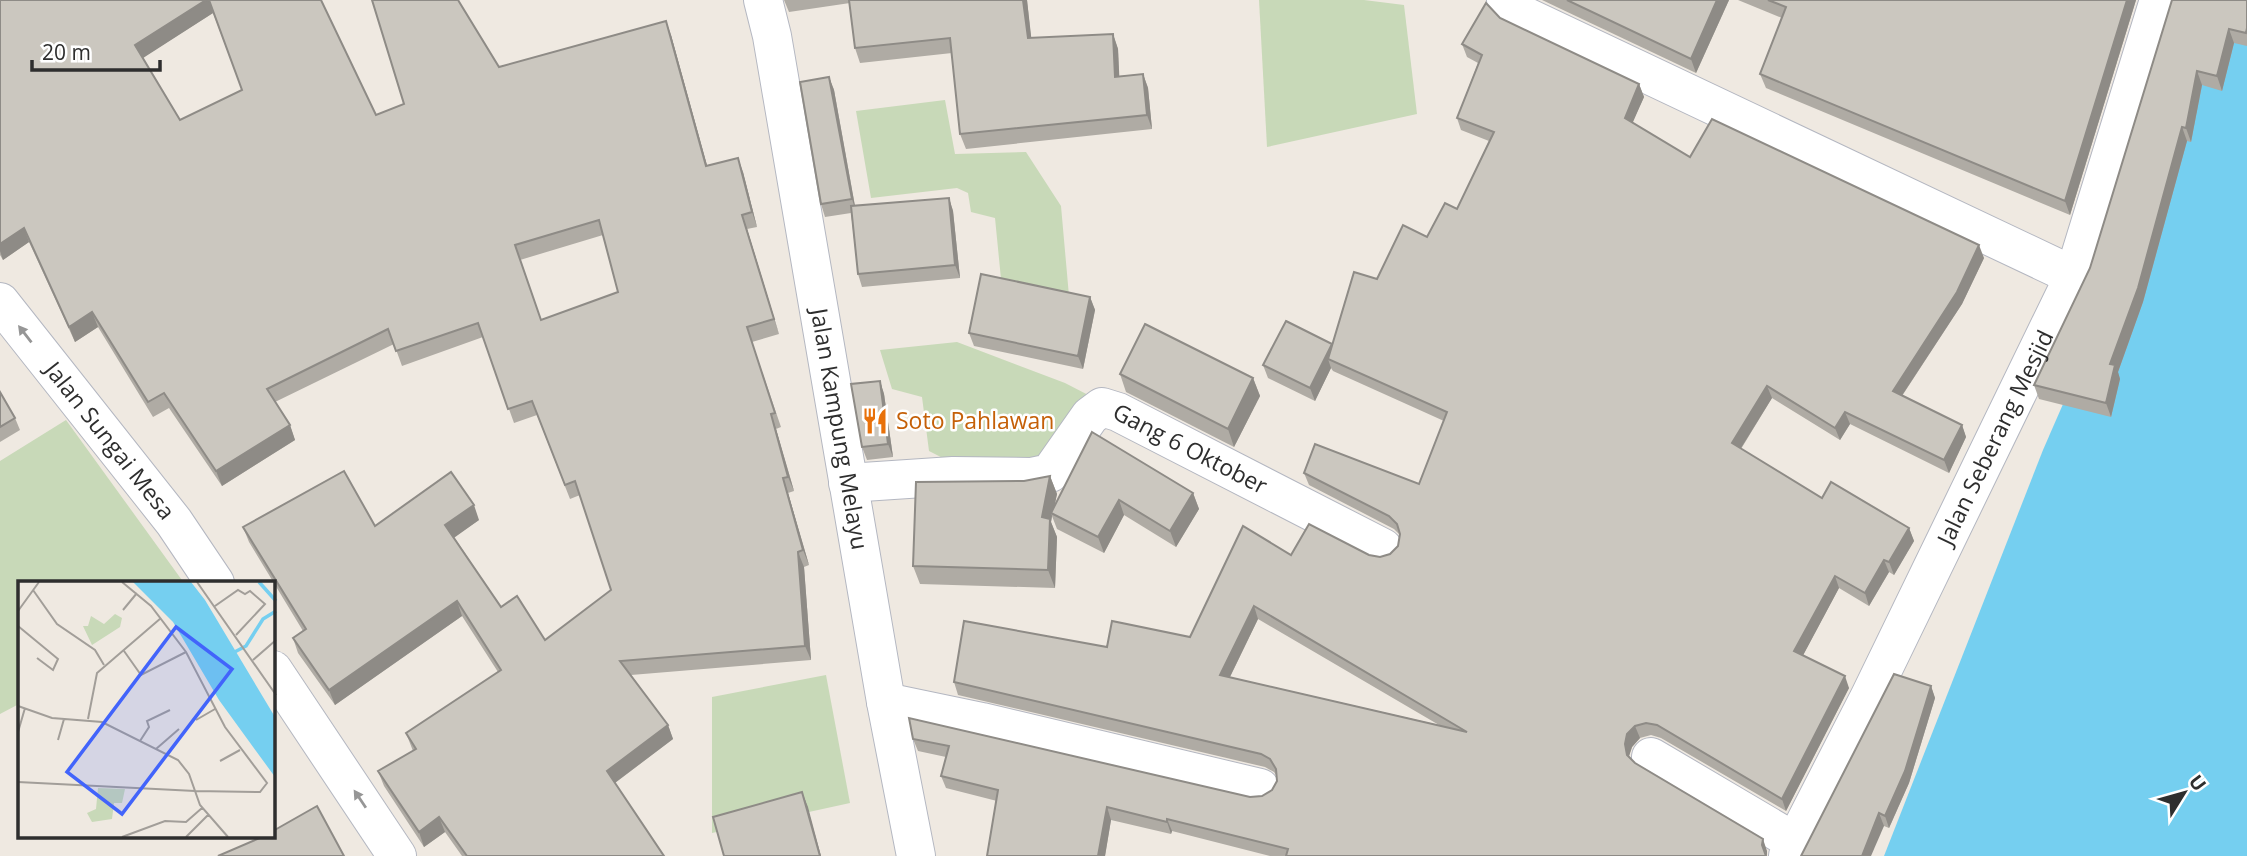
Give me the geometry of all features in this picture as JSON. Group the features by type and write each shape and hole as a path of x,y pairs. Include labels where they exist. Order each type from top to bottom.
{"street":[{"name":"Jalan Kampung Melayu","path":"763,0 772,36 886,702 916,856"},
{"path":"1506,0 1514,12 2074,276"},
{"name":"Jalan Seberang Mesjid","path":"1792,849 1870,696 2074,276 2159,0"},
{"name":"Jalan Sungai Mesa","path":"0,302 174,522 214,581"},
{"name":"Gang 6 Oktober","path":"848,483 953,476 1031,477 1050,473 1090,416 1102,407 1118,412 1383,548"},
{"path":"275,673 397,856"},
{"path":"886,702 1260,788"},
{"path":"1651,757 1792,849"}],"green space":[{"path":"1259,0 1364,0 1404,5 1417,114 1267,147"},
{"path":"945,100 955,154 1026,152 1061,206 1069,296 1002,289 995,218 971,212 968,193 957,188 871,198 856,111"},
{"path":"957,342 1065,383 1096,399 1047,460 980,477 929,451 922,397 892,389 880,350"},
{"path":"66,420 183,581 18,581 18,705 0,714 0,461"},
{"path":"826,675 850,803 712,833 712,697"}],"water":[{"path":"2239,0 2247,0 2247,856 1884,856 2043,450"}],"building":[{"path":"0,0 206,0 135,45 180,120 242,90 209,0 321,0 376,115 404,104 372,0 458,0 499,67 666,21 706,166 738,158 752,212 742,215 774,319 747,327 775,413 771,414 788,477 783,478 803,550 798,552 805,646 620,661 668,725 607,771 664,856 467,856 439,817 419,832 378,771 416,749 406,733 501,670 457,601 329,690 293,638 306,629 243,527 344,471 375,526 451,472 474,505 445,525 501,607 517,596 545,640 611,590 575,481 565,485 532,401 508,409 478,323 396,351 388,329 267,389 290,425 216,471 164,393 148,402 92,312 69,327 24,228 0,244","holes":["599,220 618,292 541,320 515,245"]},
{"path":"849,0 1023,0 1028,38 1113,34 1115,77 1143,74 1147,115 960,134 950,38 855,48"},
{"path":"1567,0 1717,0 1691,59"},
{"path":"1768,0 2127,0 2065,201 1760,74 1786,7"},
{"path":"2172,0 2247,0 2246,33 2229,29 2217,76 2197,71 2186,128 2182,127 2138,288 2110,364 2115,365 2106,403 2034,385 2090,268"},
{"path":"1486,3 1500,18 1639,84 1625,118 1690,157 1712,119 1979,245 1957,292 1893,391 1962,425 1944,460 1845,412 1835,428 1767,386 1732,443 1822,498 1831,482 1909,528 1889,562 1884,560 1865,593 1835,576 1794,651 1845,676 1782,799 1657,725 1646,723 1635,726 1627,734 1627,755 1635,763 1763,839 1766,856 1286,856 1288,849 1107,807 1098,856 987,856 998,790 941,776 949,746 913,739 909,718 1250,797 1262,796 1272,790 1277,781 1276,769 1270,759 1261,754 954,682 964,621 1107,647 1112,621 1190,637 1243,526 1291,555 1309,524 1369,555 1380,557 1390,554 1398,546 1400,534 1397,524 1389,516 1304,473 1315,444 1419,484 1447,412 1328,359 1354,272 1377,279 1403,225 1427,237 1445,203 1457,209 1494,132 1457,118 1482,55 1462,44","holes":["1254,606 1467,732 1220,675"]},
{"path":"829,77 852,199 821,204 800,82"},
{"path":"949,198 955,265 858,274 851,206"},
{"path":"981,274 1090,297 1078,356 969,333"},
{"path":"1286,321 1332,344 1310,388 1263,365"},
{"path":"1145,324 1253,378 1228,429 1120,374"},
{"path":"880,381 888,444 862,447 851,384"},
{"path":"0,392 15,418 0,427"},
{"path":"1092,432 1193,493 1170,531 1119,500 1098,537 1051,513"},
{"path":"1050,476 1042,517 1050,519 1048,570 913,566 916,482 1024,481"},
{"path":"1894,674 1931,686 1905,771 1885,816 1879,813 1862,856 1801,856"},
{"path":"802,792 820,856 724,856 713,817"},
{"path":"317,806 344,856 218,856 260,838 275,838 275,830"}],"place":[{"name":"Soto Pahlawan","path":"875,421"}]}
